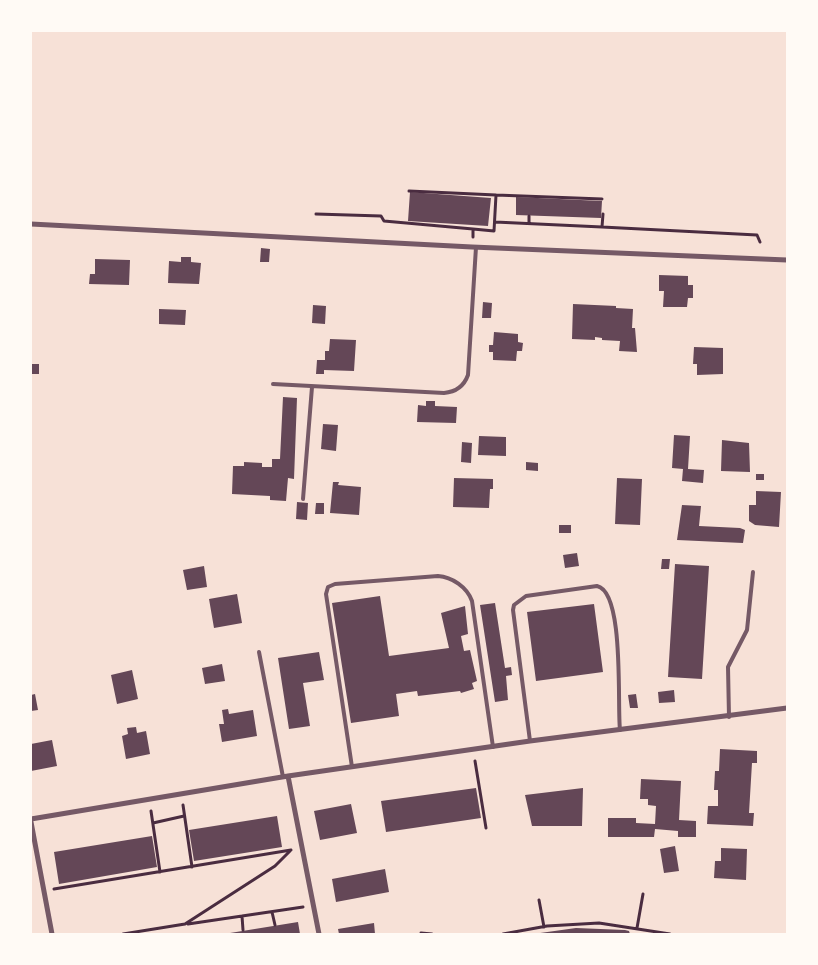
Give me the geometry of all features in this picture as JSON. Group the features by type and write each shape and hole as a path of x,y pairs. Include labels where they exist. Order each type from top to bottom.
{"street":[{"path":"31,224 476,247 787,260"},
{"path":"52,934 31,821 286,776 530,741 729,717 787,708"},
{"path":"286,776 320,934"}],"lane":[{"path":"273,384 444,393 460,386 468,374 476,247"},
{"path":"303,498 312,387"},
{"path":"729,717 728,667 748,630 752,572"},
{"path":"352,767 326,594 328,587 335,584 438,576 451,579 462,588 472,601 493,747"},
{"path":"530,741 514,605 526,596 597,586 605,591 614,612 619,673 617,709 620,730"},
{"path":"259,652 286,776"}],"path":[{"path":"409,190 602,199"},
{"path":"316,214 381,216 384,221 473,229 496,229 496,195"},
{"path":"602,227 603,214"},
{"path":"529,216 529,224"},
{"path":"495,222 757,235 760,242"},
{"path":"472,242 473,229"},
{"path":"475,761 486,828"},
{"path":"182,804 192,867"},
{"path":"151,810 160,872"},
{"path":"153,822 184,816"},
{"path":"44,891 291,850 294,847 296,855"},
{"path":"185,924 275,866 291,850"},
{"path":"637,928 643,894"},
{"path":"123,934 306,907 304,898"},
{"path":"539,900 544,927"},
{"path":"272,912 275,925"},
{"path":"242,916 243,930"},
{"path":"503,934 544,927 599,923 670,934"},
{"path":"169,927 170,934"},
{"path":"421,933 432,934"}],"building":[{"path":"410,192 491,198 488,226 408,221"},
{"path":"516,197 602,201 601,218 516,215"},
{"path":"261,248 270,249 269,262 260,262"},
{"path":"181,257 191,257 191,262 201,263 199,284 168,283 169,261 181,262"},
{"path":"95,259 130,260 129,285 89,284 90,274 95,274"},
{"path":"659,275 688,276 688,285 693,285 693,298 688,298 687,307 663,307 664,291 659,291"},
{"path":"483,302 492,303 491,318 482,318"},
{"path":"573,304 616,306 616,308 633,309 632,328 635,328 637,352 619,351 620,341 602,340 602,338 595,337 595,340 572,339"},
{"path":"313,305 326,306 325,324 312,323"},
{"path":"159,309 186,310 185,325 159,324"},
{"path":"494,332 518,334 518,342 523,343 522,351 517,351 516,361 493,360 493,352 489,352 489,345 493,345"},
{"path":"330,339 356,340 354,371 324,370 324,374 316,374 317,360 325,360 325,351 329,351"},
{"path":"694,347 723,348 723,374 697,375 697,364 693,364"},
{"path":"31,364 39,364 39,374 31,374"},
{"path":"283,397 297,398 294,479 288,478 286,501 270,500 270,496 232,494 233,466 244,466 244,462 262,463 262,467 272,467 272,459 280,459"},
{"path":"426,401 435,401 435,406 457,407 456,423 417,422 418,405 426,406"},
{"path":"323,424 338,425 336,451 321,449"},
{"path":"674,435 690,436 688,469 704,470 703,483 682,481 683,469 672,468"},
{"path":"479,436 506,437 506,456 478,455"},
{"path":"722,440 749,443 750,472 721,471"},
{"path":"462,442 472,443 471,463 461,462"},
{"path":"526,462 538,463 538,471 526,470"},
{"path":"756,474 764,474 764,480 756,480"},
{"path":"454,478 493,479 493,489 490,489 489,508 453,507"},
{"path":"617,478 642,479 640,525 615,524"},
{"path":"333,482 339,482 338,485 361,487 359,515 330,513"},
{"path":"756,491 781,492 779,527 755,525 749,521 749,505 756,505"},
{"path":"297,502 308,503 307,520 296,519"},
{"path":"316,503 324,503 324,514 315,514"},
{"path":"682,505 701,506 699,526 740,528 745,530 743,543 677,540"},
{"path":"559,525 571,525 571,533 559,533"},
{"path":"577,553 579,566 565,568 563,555"},
{"path":"662,559 670,559 669,569 661,569"},
{"path":"675,564 709,566 702,679 668,677"},
{"path":"204,566 207,587 187,590 183,570"},
{"path":"237,594 242,623 214,628 209,599"},
{"path":"380,596 389,656 449,648 441,613 465,606 468,634 461,636 464,651 470,650 477,681 472,683 474,689 461,693 460,691 418,696 417,691 396,694 399,716 351,723 332,603"},
{"path":"495,603 505,668 511,667 512,675 506,676 508,700 495,702 480,605"},
{"path":"594,604 603,672 536,681 527,612"},
{"path":"319,652 324,680 303,683 310,726 289,729 278,658"},
{"path":"222,664 225,681 205,684 202,668"},
{"path":"132,670 138,699 117,704 111,675"},
{"path":"674,690 675,702 659,703 658,692"},
{"path":"35,694 38,710 31,711 31,695"},
{"path":"636,694 638,708 630,708 628,695"},
{"path":"228,709 229,714 253,710 257,736 222,742 219,724 224,724 222,710"},
{"path":"136,727 137,733 146,731 150,754 126,759 122,736 128,734 127,728"},
{"path":"52,740 57,766 31,771 31,744"},
{"path":"720,749 757,751 757,763 752,763 749,813 754,813 753,826 707,824 708,806 718,806 718,790 714,790 715,771 719,771"},
{"path":"641,779 681,781 679,820 696,821 696,837 678,837 678,831 655,829 654,837 608,837 608,818 636,818 636,823 655,824 656,806 648,805 648,799 640,799"},
{"path":"476,788 481,818 386,832 381,801"},
{"path":"583,788 582,826 532,826 525,795"},
{"path":"351,804 357,833 320,840 314,811"},
{"path":"277,816 282,847 194,861 189,830"},
{"path":"152,836 157,867 59,884 54,852"},
{"path":"675,846 679,871 664,873 660,849"},
{"path":"721,848 747,849 746,880 714,878 715,861 721,861"},
{"path":"385,869 389,892 336,902 332,879"},
{"path":"298,922 300,934 230,934 230,933"},
{"path":"374,923 375,934 339,934 338,929"},
{"path":"576,928 625,930 629,931 630,934 533,934"}]}
